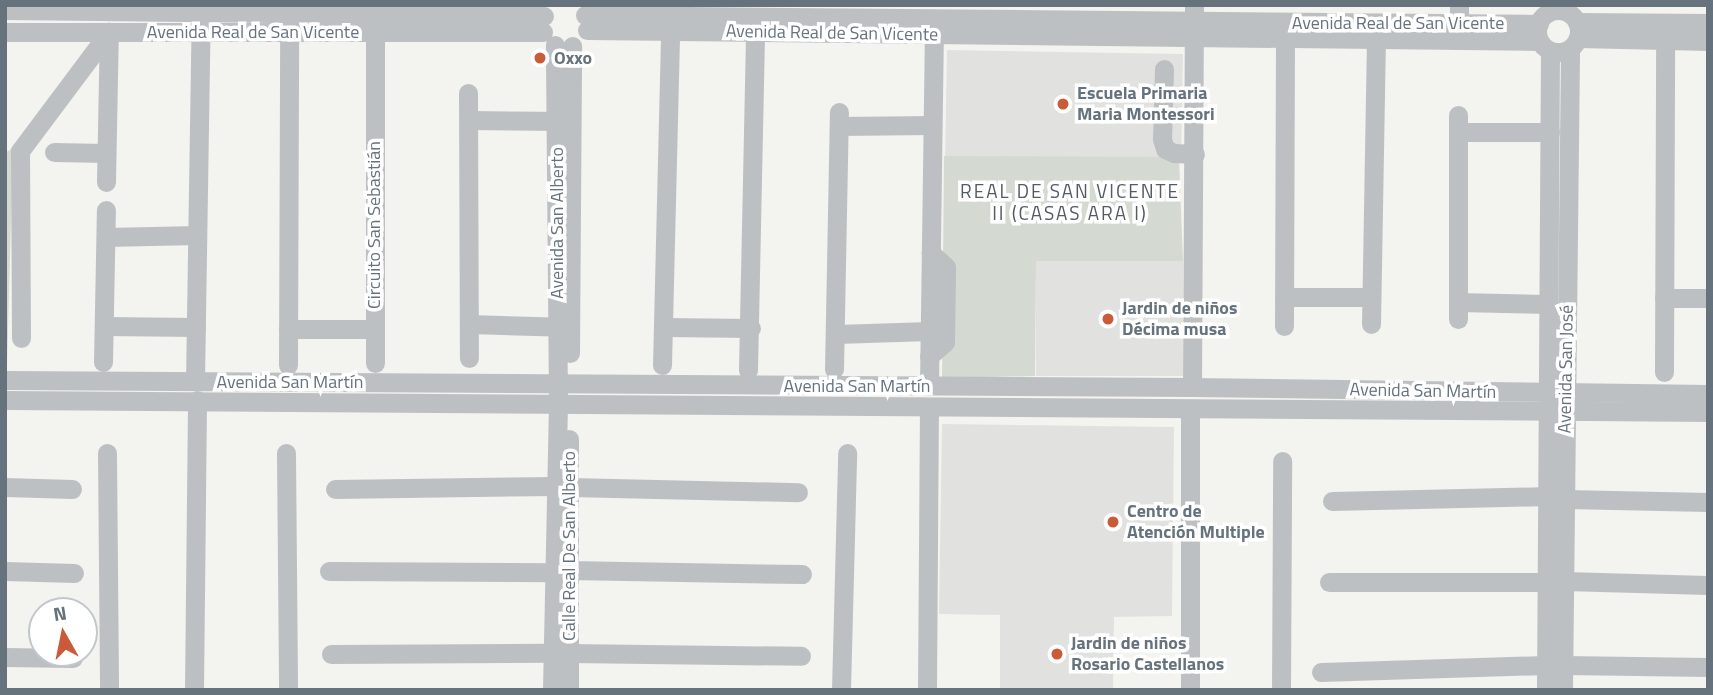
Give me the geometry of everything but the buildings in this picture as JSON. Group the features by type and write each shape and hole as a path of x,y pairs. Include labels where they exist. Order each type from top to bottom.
{"street":[{"name":"Avenida Real de San Vicente","path":"5,10 284,17 554,29"},
{"name":"Avenida Real de San Vicente","path":"582,17 670,31 754,18 840,11 934,19"},
{"name":"Avenida Real de San Vicente","path":"1194,21 1285,39 1374,23 1459,14 1665,41 1708,41"},
{"name":"Avenida Real de San Vicente","path":"5,32 109,32 202,16"},
{"path":"194,690 197,235 202,16"},
{"name":"Avenida Real de San Vicente","path":"284,17 375,32 554,29"},
{"path":"284,17 288,365"},
{"name":"Avenida Real de San Vicente","path":"582,17 1558,26 1708,23"},
{"path":"554,29 582,40 582,17"},
{"path":"748,370 751,328 754,18"},
{"path":"929,386 934,19"},
{"path":"1192,387 1194,21"},
{"path":"1371,324 1374,23"},
{"name":"Avenida San José","path":"1557,402 1548,304 1549,132 1558,26"},
{"name":"Avenida San José","path":"1546,690 1554,665 1558,26"},
{"name":"Avenida San Alberto","path":"554,29 564,121 564,393"},
{"path":"662,365 670,31"},
{"path":"106,183 109,32"},
{"path":"21,338 20,150 109,32"},
{"name":"Circuito San Sebastián","path":"288,329 374,329 375,32"},
{"path":"1283,326 1285,39"},
{"path":"1664,372 1665,41"},
{"path":"1164,69 1162,139 1165,149 1174,153 1195,154"},
{"path":"468,93 469,358"},
{"path":"834,369 839,119 932,125"},
{"path":"469,120 564,121"},
{"path":"1548,304 1458,310 1458,123 1549,132"},
{"path":"54,152 106,153"},
{"path":"103,362 106,210"},
{"path":"106,237 197,235"},
{"path":"929,356 945,342 946,267 931,253"},
{"path":"1284,297 1371,297"},
{"path":"1664,298 1708,298"},
{"path":"469,324 564,327"},
{"path":"104,326 196,327"},
{"path":"663,327 751,328"},
{"path":"374,329 375,363"},
{"path":"836,334 930,331"},
{"name":"Avenida San Martín","path":"5,380 196,391 564,393 929,386 1192,387 1557,402 1708,412"},
{"name":"Avenida San Martín","path":"5,400 196,391"},
{"name":"Avenida San Martín","path":"564,393 929,407 1190,409 1557,402 1708,394"},
{"name":"Calle Real De San Alberto","path":"564,393 561,653 569,690"},
{"path":"927,690 929,407"},
{"path":"1190,409 1190,690"},
{"path":"107,453 109,690"},
{"path":"286,453 288,690"},
{"path":"841,690 847,453"},
{"path":"1281,690 1282,461"},
{"path":"335,489 563,486 798,492"},
{"path":"5,487 72,488"},
{"path":"1332,501 1556,497 1708,502"},
{"path":"5,571 74,573"},
{"path":"328,571 802,574"},
{"path":"1329,582 1708,585"},
{"name":"Calle Real De San Alberto","path":"552,690 561,653"},
{"path":"331,654 802,656"},
{"path":"5,657 28,657"},
{"path":"1321,672 1554,665 1708,667"},
{"name":"Avenida San José","path":"1554,665 1563,690"}],"shaded area":[{"name":"Escuela Primaria Maria Montessori","path":"947,50 1183,54 1181,160 945,156"},
{"path":"13,148 7,366 5,366 5,153"},
{"path":"944,156 1179,157 1183,261 1036,261 1035,376 942,378"},
{"name":"Jardin de niños Décima musa","path":"1036,261 1183,261 1183,376 1036,376"},
{"path":"942,424 1174,427 1172,616 1109,617 1114,617 1113,690 1000,690 1000,615 939,614"}],"place":[{"name":"Oxxo","path":"540,58"},
{"name":"Escuela Primaria Maria Montessori","path":"1063,104"},
{"name":"Jardin de niños Décima musa","path":"1108,319"},
{"name":"Centro de Atención Multiple","path":"1113,522"},
{"name":"Jardin de niños Rosario Castellanos","path":"1057,654"}],"district":[{"name":"REAL DE SAN VICENTE II (CASAS ARA I)","path":"1070,202"}]}
